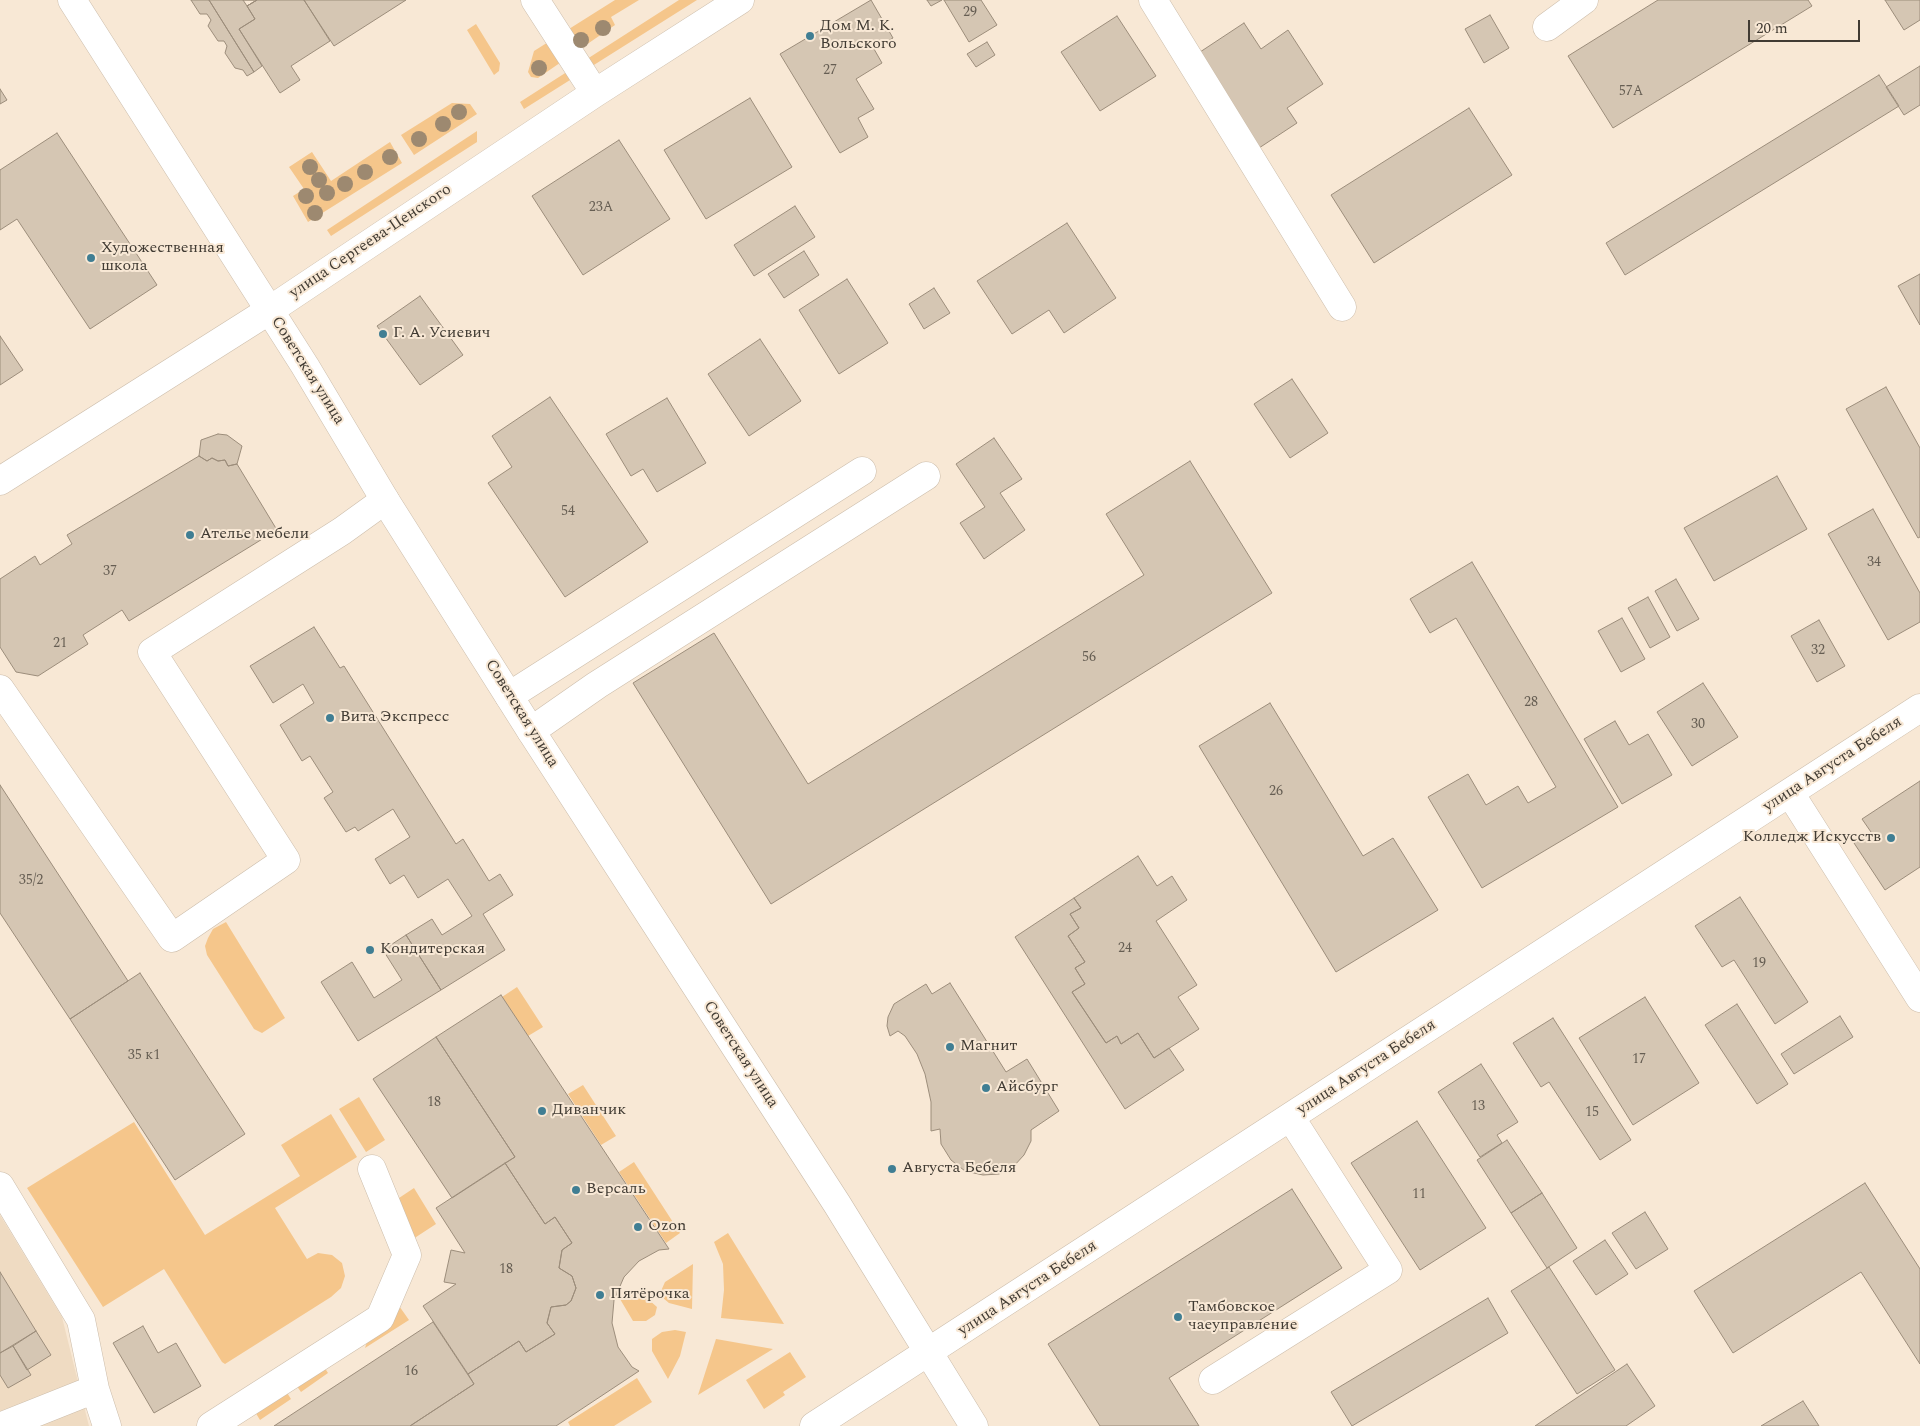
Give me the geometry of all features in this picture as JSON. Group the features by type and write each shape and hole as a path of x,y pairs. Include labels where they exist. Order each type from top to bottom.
{"street":[{"name":"Советская улица","path":"72,0 270,310 385,500 531,731 837,1204 974,1426"},
{"path":"535,0 595,93"},
{"name":"улица Сергеева-Ценского","path":"0,481 270,310 595,93 740,0"},
{"path":"1153,0 1342,307"},
{"path":"1547,27 1584,0"},
{"path":"509,696 862,471"},
{"path":"531,731 597,685 926,476"},
{"path":"0,689 172,938 286,860 152,652 342,531 385,500"},
{"name":"улица Августа Бебеля","path":"814,1426 1920,708"},
{"path":"1790,793 1920,998"},
{"path":"1214,1380 1388,1270 1291,1118"},
{"path":"211,1426 380,1318 407,1256 372,1169"},
{"path":"0,1186 80,1320 95,1389 107,1426"},
{"path":"2,1426 95,1389"}],"shaded area":[{"path":"615,0 639,0 611,17 615,25 538,78 531,77 528,72 534,51"},
{"path":"679,0 697,0 524,109 520,102"},
{"path":"476,24 500,63 499,71 494,75 467,30"},
{"path":"452,103 470,104 477,114 414,155 401,135"},
{"path":"477,131 477,142 331,236 327,230"},
{"path":"390,142 402,163 308,222 293,196 304,189 289,167 312,152 331,181"},
{"path":"226,922 285,1018 262,1033 254,1029 207,955 205,946 213,929"},
{"path":"517,987 543,1027 528,1036 502,997"},
{"path":"583,1085 616,1136 601,1145 568,1094"},
{"path":"359,1097 385,1140 366,1152 339,1109"},
{"path":"331,1114 357,1157 275,1208 307,1259 318,1253 332,1255 342,1263 345,1276 341,1288 331,1297 225,1364 164,1269 103,1307 27,1188 134,1122 205,1235 300,1176 281,1145"},
{"path":"634,1162 680,1233 666,1243 619,1172"},
{"path":"414,1188 436,1224 410,1241 387,1206"},
{"path":"0,1215 62,1317 89,1426 0,1426"},
{"path":"728,1233 784,1324 721,1318 724,1290 723,1264 714,1242"},
{"path":"693,1264 692,1309 669,1303 663,1298 661,1291 665,1282"},
{"path":"385,1286 409,1320 365,1348"},
{"path":"629,1293 649,1300 657,1307 655,1315 646,1321 633,1321 620,1299"},
{"path":"675,1330 686,1332 680,1356 668,1379 652,1351 652,1339 662,1332"},
{"path":"716,1339 773,1349 698,1395"},
{"path":"790,1352 806,1377 783,1392 785,1395 764,1409 746,1380"},
{"path":"317,1356 328,1373 301,1392 289,1375"},
{"path":"637,1378 652,1402 614,1426 570,1426 568,1422"},
{"path":"280,1382 291,1399 260,1420 249,1402"}],"building":[{"path":"191,0 209,0 254,72 247,76 243,70 235,68 225,53 227,46 224,41 218,41 208,26 211,20 207,14 200,14"},
{"path":"209,0 257,0 247,6 255,19 239,29 262,66 254,72"},
{"path":"243,0 257,0 247,6"},
{"path":"257,0 304,0 330,41 291,66 300,80 280,93 239,29 255,19 247,6"},
{"path":"304,0 406,0 334,46"},
{"path":"871,0 893,38 874,49 882,63 856,79 874,109 858,118 868,137 840,153 780,54"},
{"path":"927,0 942,0 931,6"},
{"path":"944,0 981,0 997,25 969,42"},
{"path":"1658,0 1808,0 1812,6 1613,128 1568,56"},
{"path":"1885,0 1920,0 1920,20 1904,30"},
{"path":"1490,15 1509,48 1484,63 1465,29"},
{"path":"1117,16 1156,76 1100,111 1061,52"},
{"path":"1244,23 1261,49 1288,30 1323,84 1287,108 1297,123 1259,148 1197,54"},
{"path":"987,42 995,55 976,67 967,54"},
{"path":"1920,66 1920,105 1904,115 1886,87"},
{"path":"1879,75 1899,106 1625,275 1606,243"},
{"path":"0,89 7,100 0,104"},
{"path":"750,98 792,167 706,219 664,150"},
{"path":"1469,108 1512,175 1374,263 1331,195"},
{"name":"Художественная школа","path":"57,133 157,285 90,329 17,219 0,230 0,170"},
{"path":"619,140 670,219 583,275 532,196"},
{"path":"795,206 815,237 754,276 734,245"},
{"path":"1067,223 1116,298 1064,333 1049,310 1012,334 977,281"},
{"path":"804,251 819,275 784,298 768,274"},
{"path":"1920,274 1920,325 1898,286"},
{"path":"847,279 888,343 839,374 799,310"},
{"path":"934,288 950,313 924,329 909,304"},
{"path":"420,296 463,355 420,385 377,326"},
{"path":"0,336 23,370 0,385"},
{"path":"760,339 801,401 749,436 708,374"},
{"path":"1292,379 1328,433 1290,458 1254,404"},
{"path":"1886,387 1920,448 1920,537 1918,538 1846,409"},
{"path":"550,397 648,542 565,597 488,483 512,467 492,436"},
{"path":"667,398 706,463 657,492 643,469 631,476 606,434"},
{"path":"218,434 227,435 242,446 237,464 228,466 225,460 218,461 212,458 207,461 199,456 201,440"},
{"path":"994,438 1022,479 1000,493 1025,530 984,559 960,523 985,507 956,464"},
{"path":"199,456 207,461 212,458 218,461 225,460 228,466 237,464 277,530 129,621 122,610 83,635 88,644 38,676 16,672 0,647 0,579 35,556 40,565 72,544 67,535"},
{"path":"1190,461 1272,593 771,904 633,683 714,633 808,784 1144,575 1106,514"},
{"path":"1777,476 1807,529 1714,581 1684,528"},
{"path":"1873,509 1920,593 1920,622 1888,640 1828,534"},
{"path":"1472,562 1618,807 1482,888 1428,797 1468,774 1486,805 1518,786 1528,803 1556,787 1456,618 1430,633 1410,599"},
{"path":"1676,579 1699,619 1677,631 1655,591"},
{"path":"1648,597 1670,637 1650,648 1628,608"},
{"path":"1622,618 1645,659 1621,672 1598,631"},
{"path":"1819,620 1845,666 1817,682 1791,636"},
{"path":"314,627 340,668 344,666 456,844 463,839 489,881 500,874 513,895 483,914 505,950 441,990 406,935 432,919 442,935 472,916 448,879 418,898 404,875 390,884 375,859 410,837 393,809 358,831 355,827 346,832 324,798 333,792 310,756 302,761 280,725 314,703 303,684 273,703 250,666"},
{"path":"1703,683 1738,737 1692,766 1657,712"},
{"path":"1270,703 1363,856 1393,838 1438,910 1336,972 1199,746"},
{"path":"1615,721 1629,745 1648,734 1672,775 1622,804 1584,739"},
{"name":"Колледж Искусств","path":"1920,781 1920,867 1885,890 1854,843 1871,832 1862,819"},
{"path":"0,785 128,981 70,1019 0,913"},
{"path":"1138,856 1157,886 1172,876 1187,900 1156,921 1197,985 1178,997 1199,1029 1154,1058 1138,1033 1121,1044 1117,1036 1106,1043 1072,992 1085,984 1075,968 1085,962 1068,936 1079,928 1070,914 1081,908 1074,898"},
{"path":"1740,897 1808,1002 1775,1024 1734,960 1722,967 1695,926"},
{"path":"1074,898 1081,908 1070,914 1079,928 1068,936 1085,962 1075,968 1085,984 1072,992 1106,1043 1117,1036 1121,1044 1138,1033 1154,1058 1169,1048 1184,1070 1125,1109 1015,937"},
{"path":"406,935 441,990 358,1041 321,982 352,962 374,998 402,980 383,950"},
{"path":"140,973 245,1134 175,1180 70,1019"},
{"name":"Айсбург","path":"950,983 1006,1072 1027,1059 1059,1111 1031,1130 1031,1141 1024,1155 1013,1167 999,1174 983,1175 965,1171 951,1160 941,1144 940,1129 931,1131 931,1102 925,1074 917,1054 905,1036 898,1031 890,1036 887,1026 888,1017 894,1004 926,984 932,994"},
{"name":"Версаль","path":"501,995 669,1249 659,1250 639,1261 624,1277 614,1300 612,1323 618,1347 632,1367 639,1371 556,1426 410,1426 474,1384 468,1374 519,1341 526,1352 555,1334 547,1323 551,1307 566,1305 571,1301 576,1288 572,1276 559,1268 562,1250 572,1243 555,1217 545,1224 505,1163 515,1157 436,1037"},
{"path":"1645,997 1699,1083 1633,1125 1579,1038"},
{"path":"1737,1004 1788,1084 1757,1104 1705,1025"},
{"path":"1840,1016 1853,1037 1794,1074 1781,1054"},
{"path":"1553,1018 1631,1140 1600,1160 1549,1082 1541,1087 1513,1043"},
{"path":"436,1037 515,1157 452,1198 373,1079"},
{"path":"1481,1064 1518,1122 1497,1135 1502,1143 1480,1157 1438,1092"},
{"path":"1417,1121 1486,1228 1420,1270 1351,1163"},
{"path":"1507,1140 1542,1193 1511,1213 1477,1160"},
{"path":"505,1163 545,1224 555,1217 572,1243 562,1250 559,1268 572,1276 576,1288 571,1301 566,1305 551,1307 547,1323 555,1334 526,1352 519,1341 468,1374 423,1306 456,1284 444,1282 451,1250 465,1253 436,1208"},
{"path":"1865,1183 1920,1269 1920,1364 1861,1272 1733,1353 1694,1291"},
{"path":"1292,1189 1342,1268 1169,1378 1199,1426 1100,1426 1048,1344"},
{"path":"1542,1193 1577,1248 1547,1268 1511,1213"},
{"path":"1645,1212 1668,1249 1636,1269 1612,1233"},
{"path":"1605,1240 1628,1274 1596,1295 1573,1261"},
{"path":"1549,1267 1615,1370 1577,1394 1511,1291"},
{"path":"0,1272 36,1331 0,1353"},
{"path":"1488,1298 1508,1333 1352,1426 1331,1392"},
{"path":"433,1322 474,1384 410,1426 274,1426"},
{"path":"143,1326 158,1353 176,1343 201,1386 154,1413 113,1343"},
{"path":"36,1331 51,1355 27,1370 13,1346"},
{"path":"13,1346 31,1375 8,1388 0,1375 0,1353"},
{"path":"1627,1364 1655,1406 1626,1426 1535,1426"},
{"path":"1803,1401 1819,1426 1761,1426"}],"place":[{"name":"Дом М. К. Вольского","path":"810,36"},
{"name":"Художественная школа","path":"91,258"},
{"name":"Г. А. Усиевич","path":"383,334"},
{"name":"Ателье мебели","path":"190,535"},
{"name":"Вита Экспресс","path":"330,718"},
{"name":"Колледж Искусств","path":"1891,838"},
{"name":"Кондитерская","path":"370,950"},
{"name":"Магнит","path":"950,1047"},
{"name":"Айсбург","path":"986,1088"},
{"name":"Диванчик","path":"542,1111"},
{"name":"Августа Бебеля","path":"892,1169"},
{"name":"Версаль","path":"576,1190"},
{"name":"Ozon","path":"638,1227"},
{"name":"Пятёрочка","path":"600,1295"},
{"name":"Тамбовское чаеуправление","path":"1178,1317"}]}
